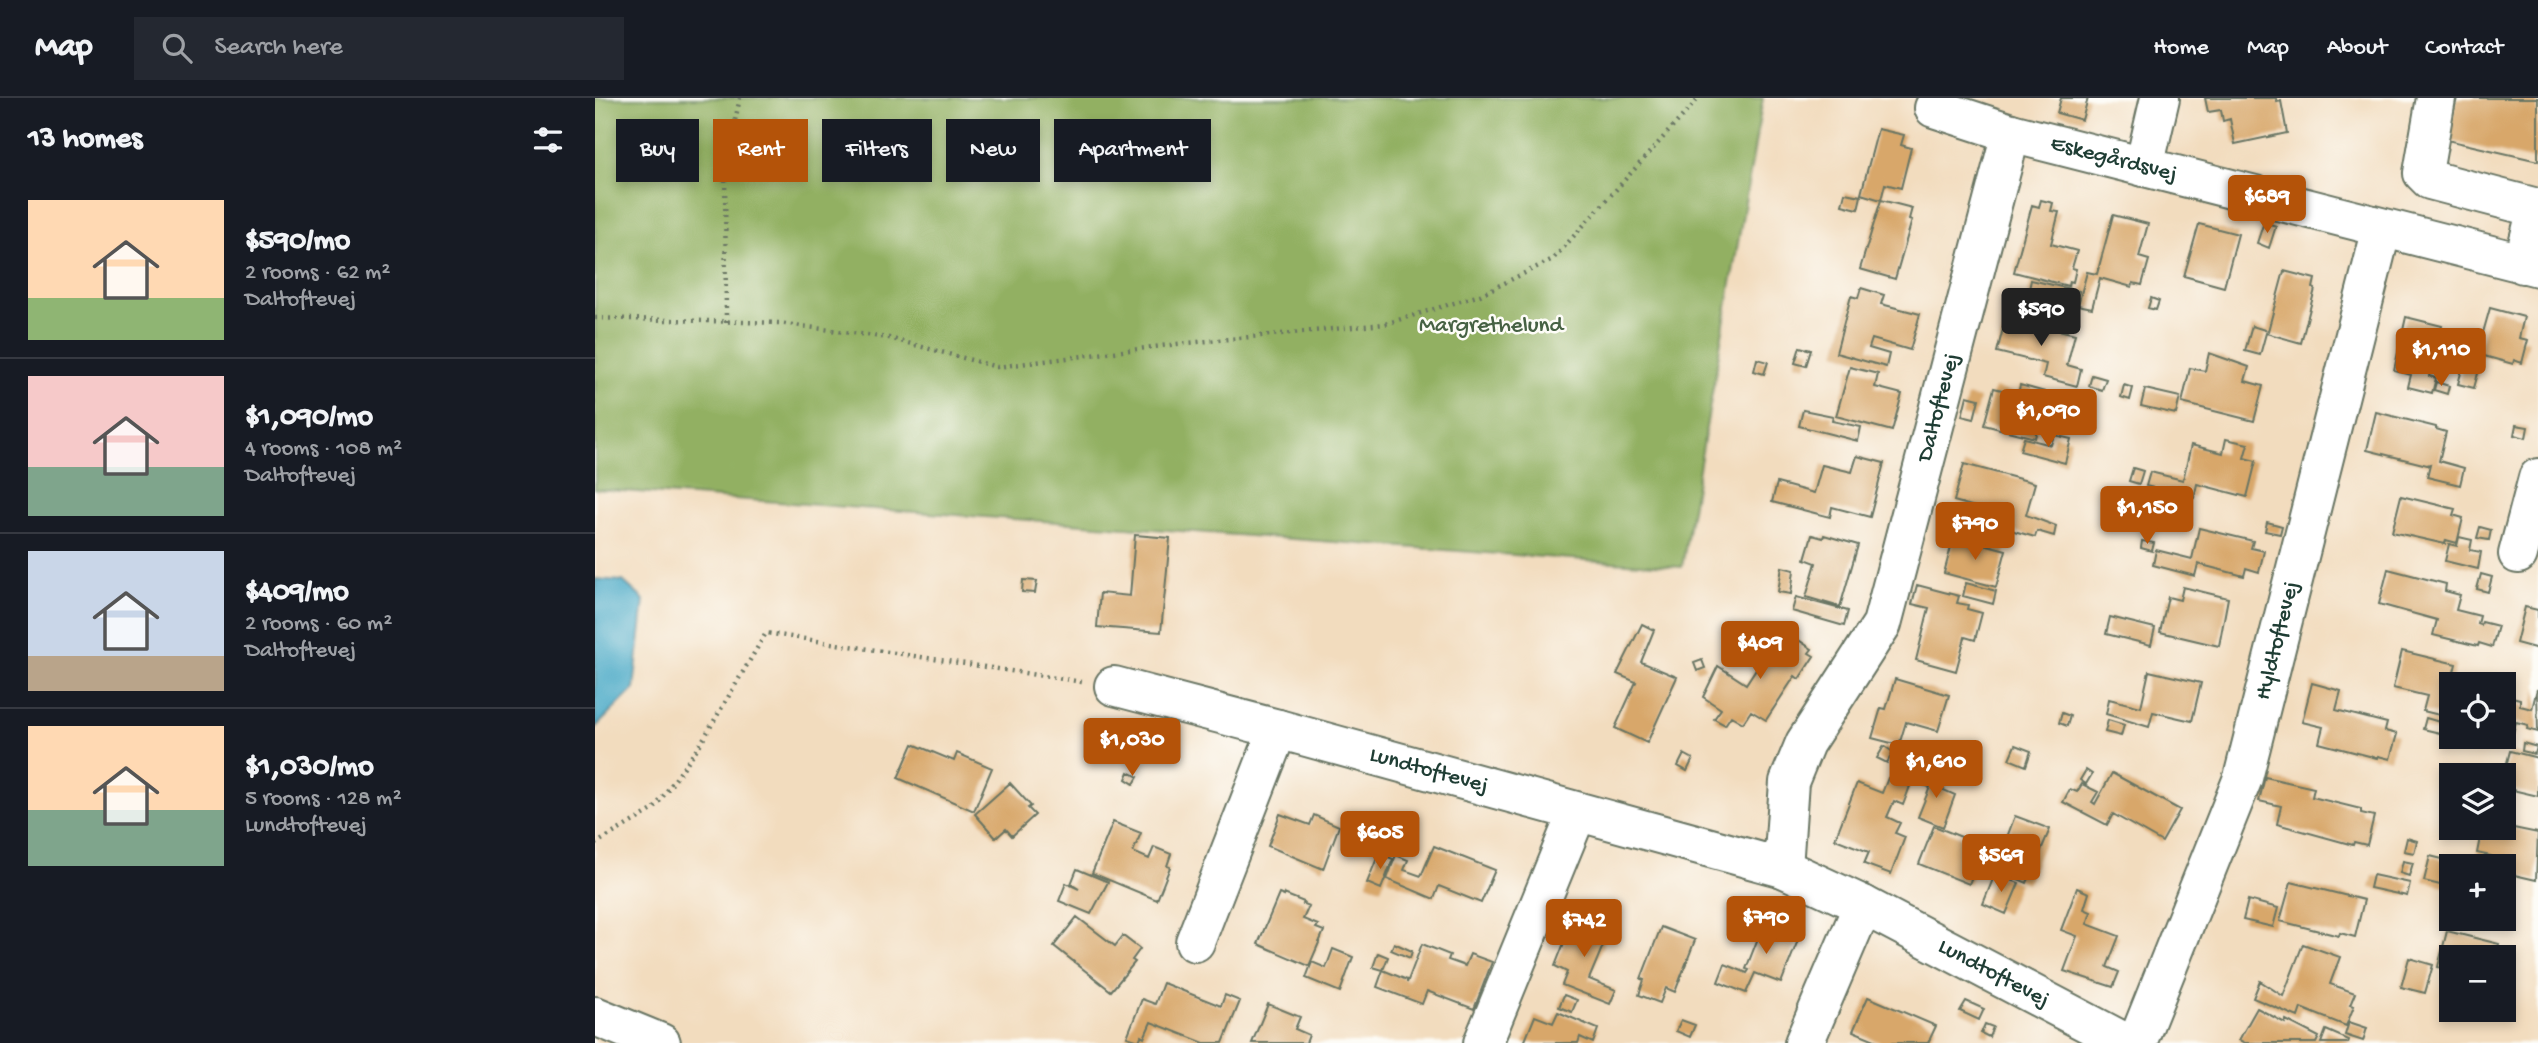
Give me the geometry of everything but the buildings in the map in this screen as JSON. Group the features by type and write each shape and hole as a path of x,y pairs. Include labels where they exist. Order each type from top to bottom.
{"street":[{"path":"2144,167 2160,98"},
{"path":"2436,98 2423,173 2430,180 2537,208 2530,265"},
{"name":"Eskegårdsvej","path":"1934,108 2011,133 2530,265"},
{"name":"Daltoftevej","path":"1783,868 1789,782 1805,743 1882,624 2011,133"},
{"name":"Hyldtoftevej","path":"2137,1043 2243,778 2382,228"},
{"path":"2518,554 2538,478"},
{"name":"Lundtoftevej","path":"1114,686 1783,868 1863,905 2126,1043"},
{"path":"1195,942 1278,729"},
{"path":"1483,1043 1577,813"},
{"path":"1804,1043 1863,905"},
{"path":"595,1016 661,1043"}],"path":[{"path":"726,322 725,166 740,98"},
{"path":"595,318 779,323 889,338 997,366 1177,344 1385,324 1480,295 1553,259 1699,98"},
{"path":"595,844 654,809 701,743 766,633 1114,686"}],"green space":[{"name":"Margrethelund","path":"595,98 1763,98 1682,567 595,489"}],"water":[{"path":"595,579 623,581 644,600 634,689 595,728"}]}
